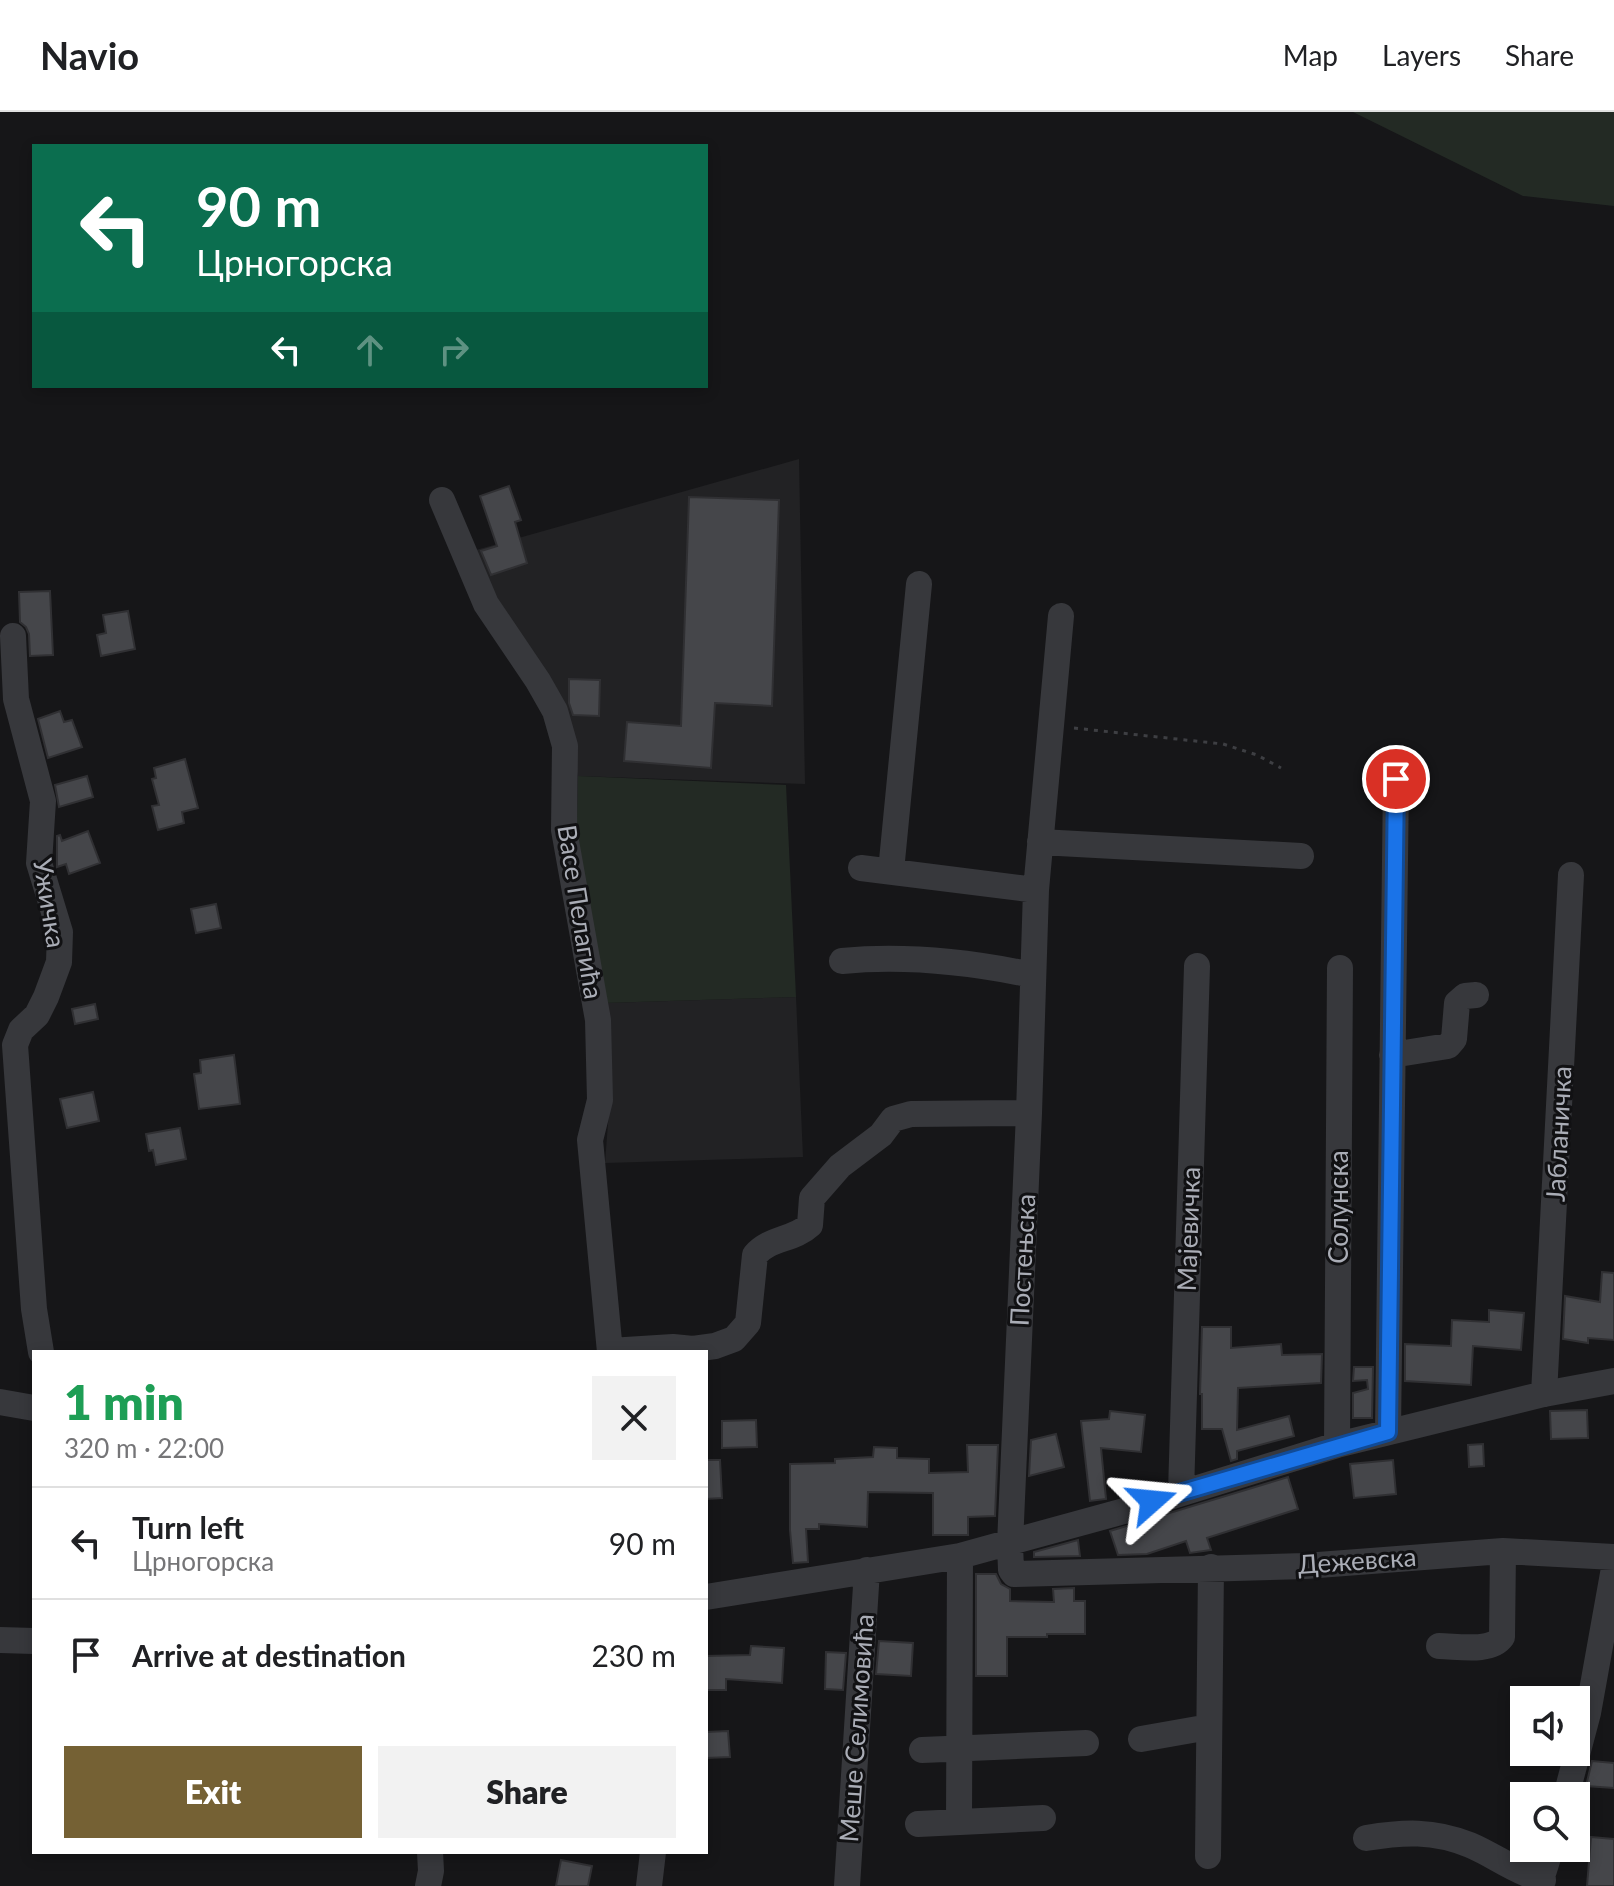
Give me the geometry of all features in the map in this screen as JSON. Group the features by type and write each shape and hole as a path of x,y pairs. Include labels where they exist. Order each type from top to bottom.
{"street":[{"name":"Васе Пелагића","path":"442,500 486,604 555,711 565,746 564,830 598,1020 600,1100 590,1140 610,1350"},
{"path":"891,871 919,584"},
{"name":"Постењска","path":"1010,1544 1036,890 1061,616"},
{"name":"Ужичка","path":"13,636 16,699 43,801 39,863 60,932 59,962 46,997 37,1015 21,1030 15,1045 34,1309 41,1350"},
{"path":"1388,1432 1396,779"},
{"path":"1040,842 1301,856"},
{"path":"861,868 1036,890"},
{"name":"Јабланичка","path":"1544,1394 1571,875"},
{"path":"842,961 874,958 957,963 1032,975"},
{"name":"Мајевичка","path":"1181,1492 1197,966"},
{"name":"Солунска","path":"1337,1445 1340,968"},
{"path":"1392,1055 1448,1046 1454,1039 1457,1003 1465,996 1476,995"},
{"name":"Васе Пелагића","path":"635,1350 693,1349 734,1339 748,1323 755,1255 762,1247 802,1233 810,1225 812,1198 840,1166 881,1135 893,1119 911,1114 1029,1113"},
{"path":"708,1597 960,1556 1010,1544 1337,1445 1544,1394 1614,1381"},
{"path":"0,1402 32,1408"},
{"name":"Дежевска","path":"1010,1544 1011,1570 1018,1576 1305,1566 1503,1551 1614,1557"},
{"path":"1439,1646 1489,1646 1498,1643 1502,1637 1503,1551"},
{"path":"959,1822 960,1556"},
{"path":"1208,1856 1211,1567"},
{"path":"1570,1782 1588,1713 1614,1568"},
{"name":"Меше Селимовића","path":"847,1886 867,1570"},
{"path":"0,1640 32,1641"},
{"path":"1141,1739 1209,1727"},
{"path":"922,1750 1086,1743"},
{"path":"918,1824 1043,1818"},
{"path":"1366,1838 1409,1832 1441,1836 1471,1845 1541,1883 1547,1862"},
{"path":"428,1886 430,1854"},
{"path":"649,1886 653,1854"}],"path":[{"path":"1051,726 1223,744 1257,755 1281,768"}],"shaded area":[{"path":"1353,112 1614,112 1614,206 1523,196"},
{"path":"799,459 805,784 578,776 563,711 500,610 476,550"},
{"path":"578,776 786,785 796,997 604,1003 576,863"},
{"path":"796,997 803,1157 605,1163 610,1097 604,1003"}],"building":[{"path":"509,486 521,520 515,522 527,563 491,575 481,551 497,546 480,496"},
{"path":"689,497 779,500 772,706 715,703 711,768 624,761 627,722 681,726"},
{"path":"50,591 53,655 30,656 29,634 20,622 19,592"},
{"path":"128,611 135,649 101,656 97,635 106,633 103,615"},
{"path":"569,679 600,680 599,716 573,715 569,703"},
{"path":"60,711 64,722 72,720 82,747 48,758 38,719"},
{"path":"185,759 198,808 182,812 184,823 158,830 152,806 159,805 152,779 156,778 154,768"},
{"path":"87,776 93,797 59,807 55,785"},
{"path":"88,831 100,863 69,874 66,864 57,867 57,836 60,835 62,841"},
{"path":"216,904 221,928 196,933 191,909"},
{"path":"95,1004 98,1019 75,1024 72,1009"},
{"path":"234,1055 240,1104 199,1109 194,1074 201,1073 200,1060"},
{"path":"93,1092 99,1121 67,1128 60,1099"},
{"path":"180,1128 186,1159 156,1165 146,1134"},
{"path":"1602,1272 1614,1273 1614,1340 1588,1338 1588,1343 1563,1339 1565,1296 1600,1302"},
{"path":"1489,1310 1524,1313 1521,1350 1473,1346 1471,1385 1405,1381 1405,1344 1451,1346 1452,1320 1489,1322"},
{"path":"1202,1327 1231,1327 1231,1348 1281,1344 1282,1355 1322,1354 1321,1383 1238,1388 1237,1430 1289,1416 1294,1436 1237,1451 1237,1459 1231,1461 1222,1429 1202,1429"},
{"path":"1354,1367 1373,1367 1372,1418 1353,1418 1353,1393 1368,1389 1367,1380 1353,1381"},
{"path":"1587,1410 1588,1438 1551,1439 1550,1411"},
{"path":"1110,1411 1145,1415 1141,1452 1101,1448 1106,1499 1090,1501 1081,1421 1109,1419"},
{"path":"756,1420 757,1447 722,1448 722,1421"},
{"path":"1056,1434 1064,1467 1029,1476 1031,1440"},
{"path":"1483,1444 1484,1466 1469,1467 1468,1445"},
{"path":"967,1445 998,1445 995,1516 968,1517 968,1535 933,1535 933,1493 868,1492 867,1527 819,1524 819,1529 806,1529 808,1562 793,1563 790,1464 835,1463 835,1459 873,1457 874,1447 897,1448 897,1458 929,1459 929,1473 968,1472"},
{"path":"708,1460 720,1460 722,1498 708,1499"},
{"path":"1393,1460 1396,1494 1354,1498 1350,1464"},
{"path":"1288,1477 1298,1509 1207,1538 1211,1550 1190,1553 1186,1541 1147,1554 1118,1555 1110,1531"},
{"path":"1078,1540 1080,1556 1034,1557 1034,1552"},
{"path":"976,1574 996,1574 1001,1584 1010,1589 1010,1601 1054,1602 1053,1589 1074,1588 1074,1601 1085,1601 1085,1634 1007,1637 1007,1676 976,1676"},
{"path":"879,1641 913,1643 911,1676 876,1674"},
{"path":"751,1646 784,1648 782,1683 726,1679 726,1690 708,1690 708,1656 750,1655"},
{"path":"826,1652 846,1653 843,1690 825,1689"},
{"path":"728,1731 730,1757 708,1758 708,1732"},
{"path":"1592,1761 1614,1763 1614,1788 1590,1786 1590,1782 1587,1782"},
{"path":"1591,1837 1614,1839 1614,1886 1587,1886"},
{"path":"561,1860 592,1866 588,1886 556,1886"}],"route":[{"path":"1152,1501 1388,1432 1396,779"}]}
